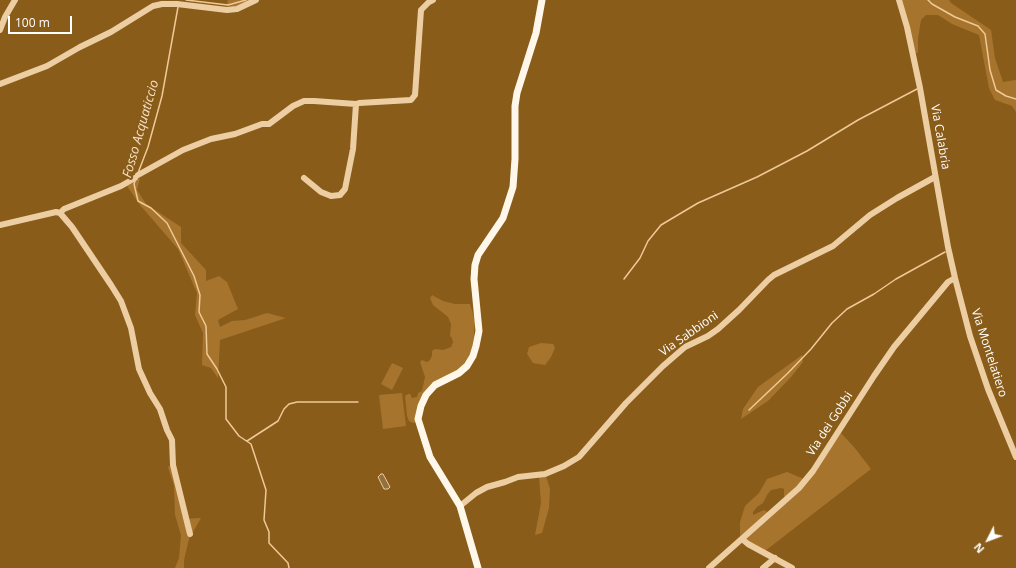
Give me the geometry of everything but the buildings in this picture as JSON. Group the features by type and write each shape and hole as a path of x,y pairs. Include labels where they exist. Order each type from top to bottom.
{"main road":[{"path":"478,568 460,506 430,458 418,419 421,406 426,395 436,385 459,373 467,366 473,356 476,346 478,331 474,279 475,265 478,255 503,218 513,187 515,159 514,106 536,32 542,0"}],"street":[{"path":"0,30 14,0"},
{"path":"0,84 47,66 116,29 153,6 162,4 177,4 227,10 237,9 256,0"},
{"path":"60,213 64,209 121,186 183,150 262,124 269,124 293,106 304,101 314,100 356,104 411,100 414,96 421,10 433,0"},
{"name":"Via Calabria","path":"899,0 907,27 920,88 935,177 955,278"},
{"path":"304,178 321,192 331,196 340,195 345,189 353,149 356,104"},
{"name":"Via Sabbioni","path":"460,506 476,493 487,487 518,477 545,474 564,466 579,456 626,403 663,366 685,347 708,336 718,329 774,275 833,246 870,215 935,177"},
{"path":"0,225 56,212 60,213 72,227 121,301 131,328 139,369 150,393 160,409 172,440 173,465 190,534"},
{"name":"Via Montelatiero","path":"955,278 970,336 986,383 1016,457"},
{"name":"Via dei Gobbi","path":"710,568 799,488 813,471 894,347 948,282 955,278"},
{"path":"742,539 748,544 792,568"},
{"path":"763,568 775,558"}],"shaded area":[{"path":"228,0 254,0 234,7 226,6"},
{"path":"901,0 949,0 951,3 991,30 995,58 1003,82 1016,80 1016,112 1012,106 995,100 989,88 979,35 952,24 938,15 926,15 921,20 918,38 918,52 915,54"},
{"path":"140,178 137,190 146,204 181,227 181,243 206,270 206,281 219,276 227,282 238,309 218,320 220,327 232,321 245,320 267,313 286,318 220,340 218,378 211,368 202,365 203,333 195,315 197,293 178,249 140,205 127,186"},
{"path":"432,295 443,301 455,304 470,304 475,320 473,350 462,369 436,383 416,422 413,423 409,421 407,416 405,396 410,394 412,398 417,397 418,393 422,391 425,377 420,362 422,360 427,362 432,356 432,351 435,349 443,350 451,347 453,342 450,336 451,324 448,317 433,305 430,298"},
{"path":"541,343 553,344 555,348 545,365 533,363 527,354 529,347"},
{"path":"802,355 803,362 791,377 768,401 741,419 743,409 758,387"},
{"path":"392,363 403,368 392,390 381,384"},
{"path":"402,393 406,426 383,429 379,395"},
{"path":"841,433 871,469 765,551 744,539 802,487"},
{"path":"171,465 184,519 201,518 189,539 184,560 184,568 175,568 179,558 181,535 175,515 174,486 168,467"},
{"path":"787,472 804,479 785,499 784,489 781,488 771,490 763,503 753,512 753,515 764,510 769,513 740,536 740,522 745,506 759,493 767,479"},
{"path":"383,474 390,487 388,489 384,489 378,477"},
{"path":"539,476 546,476 550,489 549,508 542,533 535,535 541,503"}],"waterway":[{"name":"Fosso Acquaticcio","path":"186,0 228,5 246,0"},
{"path":"928,0 932,4 955,17 978,26 985,34 990,70 996,90 1006,96 1016,99"},
{"name":"Fosso Acquaticcio","path":"138,173 148,147 162,96 178,7"},
{"path":"624,279 640,258 648,241 661,225 698,203 757,177 807,151 858,120 917,89"},
{"name":"Fosso Acquaticcio","path":"135,181 134,184 138,201 151,208 167,223 194,276 200,295 199,312 206,326 207,354 226,387 226,419 239,436 251,444 266,490 264,520 269,532 269,543 288,563 289,568"},
{"path":"749,410 788,373 811,349 832,323 847,309 874,294 896,279 945,252"},
{"path":"247,441 278,421 284,409 289,404 297,402 358,402"}]}
